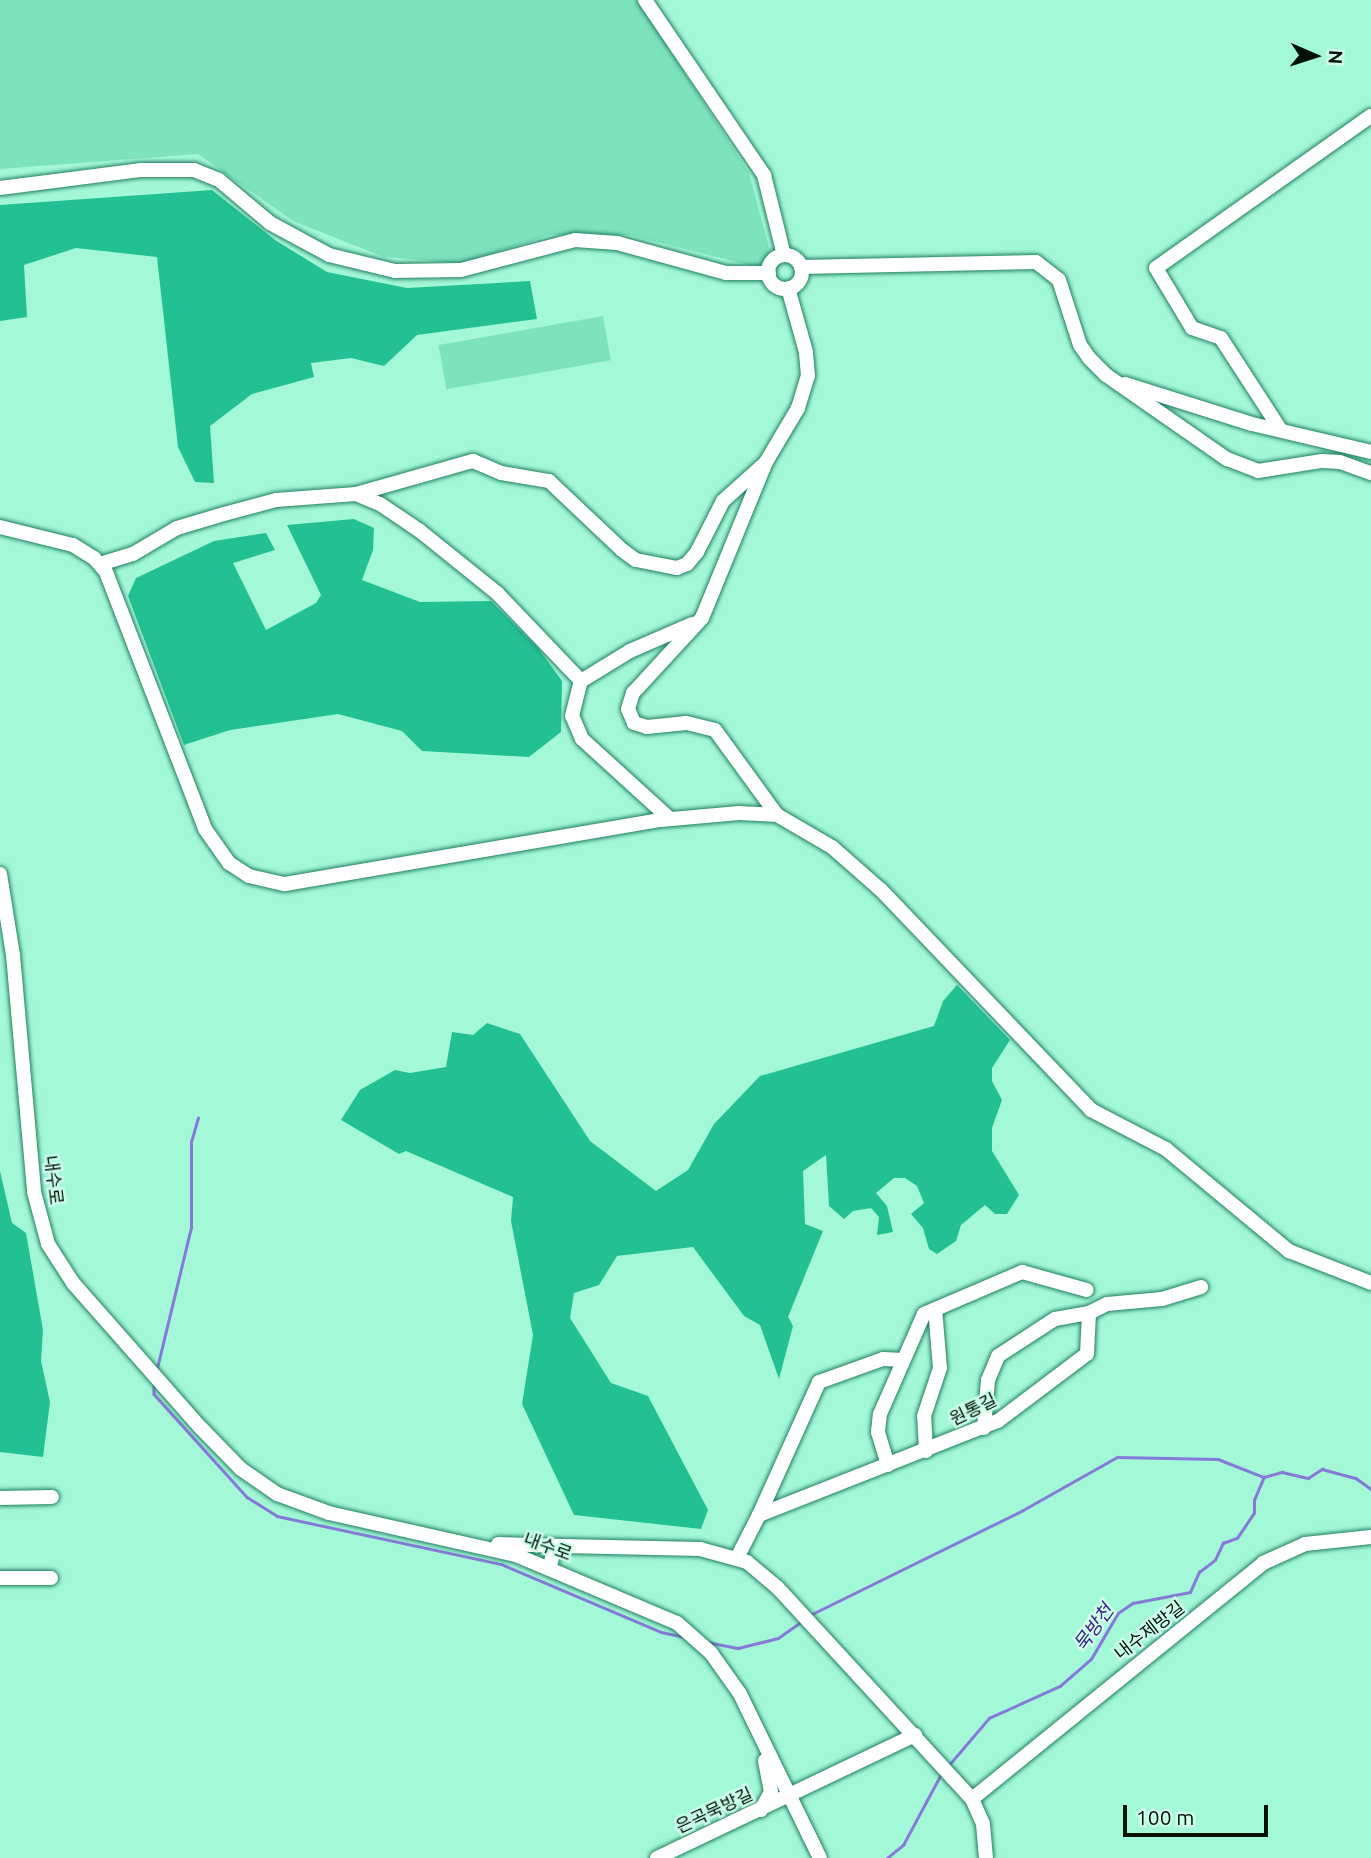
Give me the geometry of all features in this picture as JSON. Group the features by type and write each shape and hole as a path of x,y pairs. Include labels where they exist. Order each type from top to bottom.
{"street":[{"path":"645,0 764,175 785,255"},
{"path":"1280,429 1221,338 1192,328 1156,268 1371,116"},
{"path":"0,188 140,170 194,170 219,180 270,223 329,255 396,271 461,270 575,240 617,243 726,273 769,273"},
{"path":"785,255 795,258 802,267 798,284 788,288 773,283 769,273 771,263 785,255"},
{"path":"802,267 1037,262 1059,279 1080,345 1117,382 1242,466 1272,471 1340,461 1371,473"},
{"path":"788,288 801,326 807,376 798,408 766,462 702,618 634,693 628,709 634,723 647,727 702,724 715,730 777,815 832,847 881,890 1091,1110 1166,1149 1289,1251 1371,1283"},
{"path":"1117,382 1371,452"},
{"path":"100,564 133,554 177,528 224,514 276,500 356,494 473,461 501,473 549,481 636,560 677,568 687,564 697,552 723,501 766,462"},
{"path":"356,494 380,504 420,531 497,593 581,681"},
{"path":"0,527 72,545 100,564 205,829 229,863 249,876 285,884 670,819 739,813 777,815"},
{"path":"670,819 575,730 572,709 581,681 630,651 702,618"},
{"name":"내수로","path":"0,874 13,955 34,1192 41,1224 73,1283 241,1469 277,1494 329,1513 473,1543 550,1567 677,1623 717,1659 758,1733 820,1858"},
{"path":"888,1465 878,1424 920,1320 935,1309 1022,1272 1087,1290"},
{"path":"984,1428 988,1380 998,1356 1055,1319 1089,1313 1123,1300 1162,1299 1201,1287"},
{"path":"926,1451 924,1416 940,1368 935,1309"},
{"name":"원통길","path":"759,1514 984,1428 1087,1354 1089,1313"},
{"path":"737,1556 819,1382 883,1359 903,1360"},
{"path":"0,1498 52,1497"},
{"name":"내수제방길","path":"968,1795 1263,1563 1306,1544 1371,1537"},
{"path":"473,1543 700,1549 737,1556 777,1587 968,1795 983,1824 986,1858"},
{"path":"550,1567 553,1553 563,1546"},
{"path":"0,1578 51,1578"},
{"path":"758,1733 771,1792 761,1810"},
{"name":"은곡묵방길","path":"657,1858 917,1738"}],"green space":[{"path":"0,0 637,0 749,173 770,251 761,268 629,235 550,235 463,263 384,257 293,221 198,154 0,169"},
{"path":"212,190 275,240 327,272 407,288 530,281 537,319 417,335 384,366 351,358 311,363 314,377 252,394 210,426 214,483 195,482 178,447 157,257 76,248 24,265 27,317 0,321 0,205"},
{"path":"603,316 611,360 446,389 439,345"},
{"path":"354,519 374,528 373,550 362,580 420,602 491,601 538,648 562,681 561,732 529,757 422,751 402,731 338,714 230,730 184,745 128,596 136,578 214,541 266,533 275,550 233,563 266,630 316,603 321,595 287,525"},
{"path":"957,985 1010,1040 992,1068 992,1081 1002,1100 992,1128 992,1151 1019,1195 1007,1214 995,1214 985,1205 961,1225 956,1241 937,1254 929,1249 923,1228 911,1214 924,1203 917,1186 905,1178 894,1178 876,1193 887,1206 893,1232 877,1235 879,1217 871,1208 853,1211 844,1219 829,1206 826,1155 803,1171 805,1224 823,1231 788,1317 793,1326 779,1379 760,1325 744,1316 693,1247 617,1256 599,1285 574,1293 570,1318 611,1383 648,1396 708,1510 701,1529 574,1515 522,1404 533,1335 511,1221 513,1197 406,1151 399,1154 341,1120 360,1090 395,1070 410,1073 446,1067 452,1032 473,1035 487,1023 520,1034 590,1141 656,1191 688,1170 714,1124 760,1076 934,1026 943,1001"},
{"path":"0,1171 12,1223 26,1233 43,1330 41,1361 50,1402 43,1457 0,1452"}],"waterway":[{"path":"157,1368 191,1227 191,1142 198,1118"},
{"path":"154,1385 154,1394 247,1497 277,1516 501,1564 661,1632 684,1637"},
{"path":"810,1615 1023,1510 1117,1457 1218,1459 1264,1477"},
{"name":"묵방천","path":"948,1766 989,1718 1060,1686 1091,1659 1118,1613 1133,1603 1190,1592 1199,1572 1215,1560 1223,1543 1237,1538 1254,1513 1254,1500 1264,1477 1282,1472 1308,1478 1322,1469 1356,1478 1371,1489"},
{"path":"707,1642 738,1648 778,1638 802,1621"},
{"name":"묵방천","path":"887,1858 903,1845 941,1774"}]}
